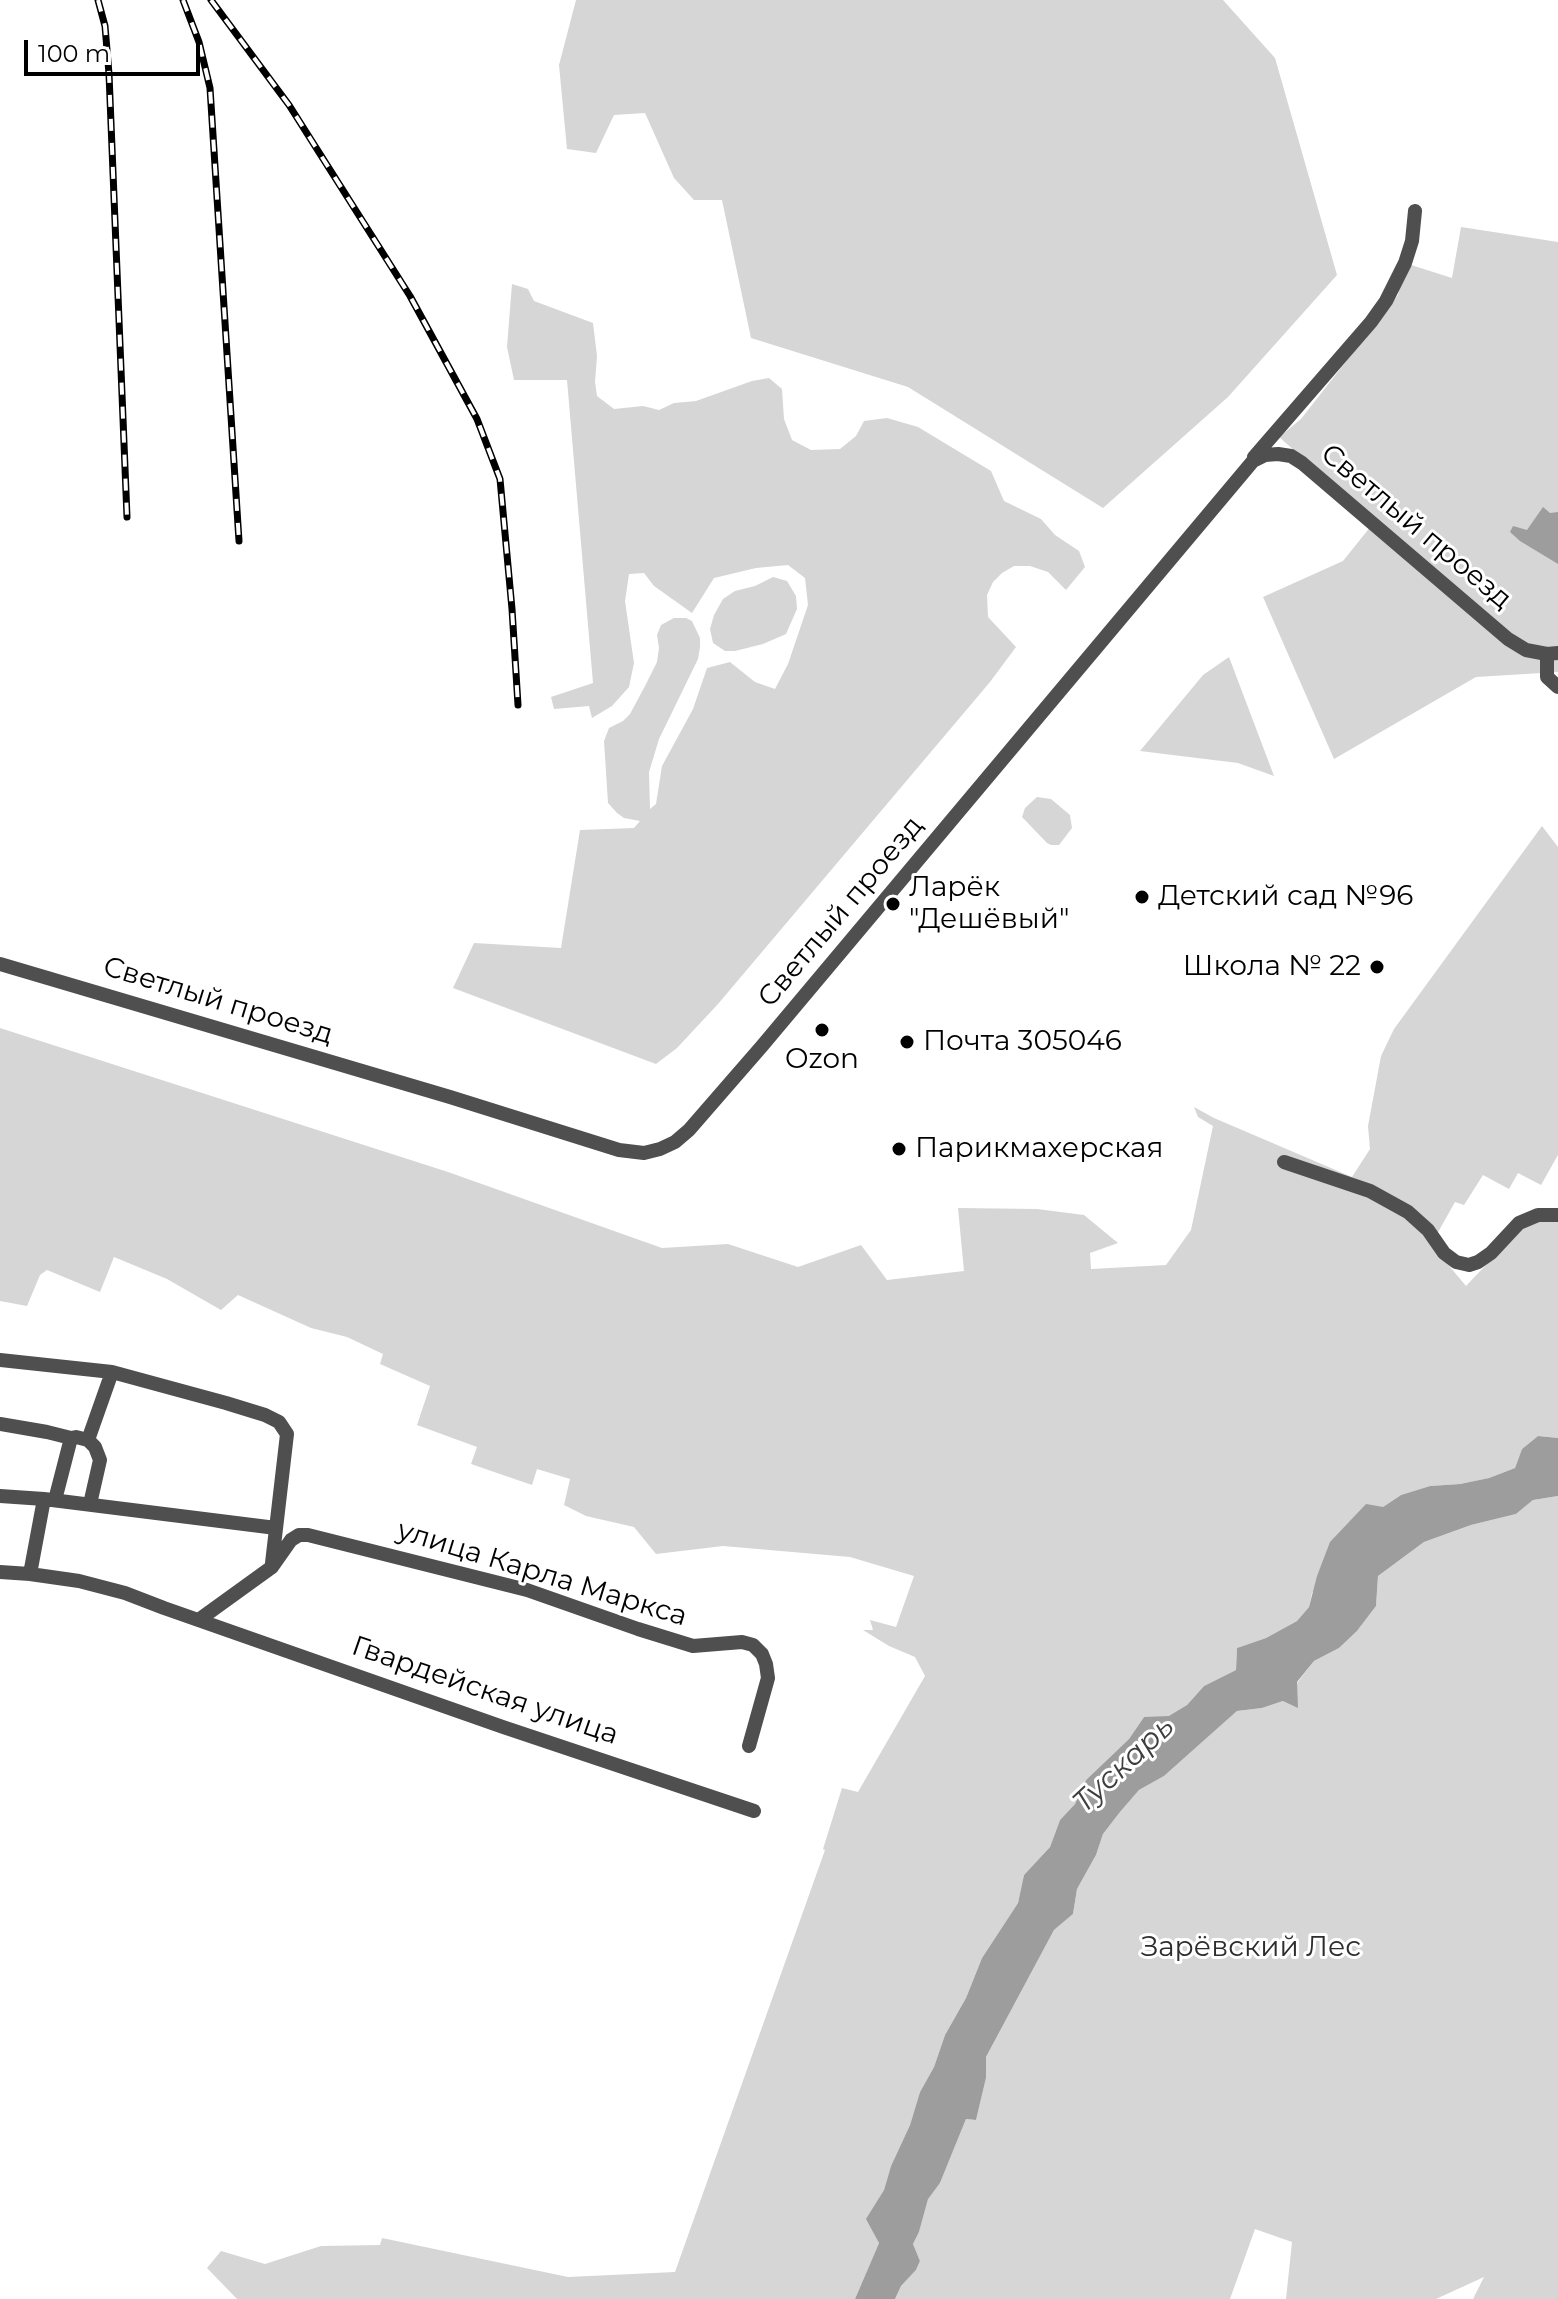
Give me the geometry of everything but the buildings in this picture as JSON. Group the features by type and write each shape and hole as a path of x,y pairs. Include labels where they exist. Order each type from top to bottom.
{"street":[{"path":"1243,470 1386,301 1405,263 1412,241 1415,211"},
{"name":"Светлый проезд","path":"0,964 619,1150 644,1153 675,1142 689,1130 1253,461 1265,455 1278,454 1291,456 1302,463 1508,639 1526,650 1552,654"},
{"path":"1552,654 1547,677 1558,687"},
{"path":"1284,1162 1370,1191 1408,1212 1428,1230 1444,1253 1456,1262 1469,1265 1491,1253 1519,1223 1538,1215 1558,1215"},
{"path":"0,1360 112,1372 239,1407 279,1422 287,1434 272,1567"},
{"path":"88,1440 112,1372"},
{"path":"0,1424 88,1440 95,1447 100,1460 90,1504"},
{"path":"30,1574 49,1500 71,1438"},
{"path":"0,1496 90,1504 276,1528"},
{"name":"улица Карла Маркса","path":"200,1619 272,1567 291,1540 299,1535 308,1535 527,1590 693,1646 742,1642 753,1645 762,1654 768,1678 749,1746"},
{"path":"0,1572 79,1581 200,1619"},
{"name":"Гвардейская улица","path":"200,1619 503,1727 754,1811"}],"green space":[{"path":"576,0 1223,0 1275,58 1337,275 1228,397 1103,508 908,387 751,338 722,200 694,200 674,178 645,113 614,115 596,153 567,149 559,65"},
{"path":"1461,227 1558,242 1558,672 1476,677 1334,759 1263,597 1343,561 1375,521 1279,437 1301,419 1398,295 1405,263 1452,278"},
{"path":"512,284 528,289 534,301 593,323 597,396 614,409 643,406 659,410 674,403 696,401 769,378 782,389 784,419 792,440 811,450 840,449 856,436 864,421 887,418 918,427 991,471 1004,501 1041,519 1055,535 1079,551 1085,567 1066,590 1048,572 1030,566 1014,566 993,582 987,595 988,617 1016,647 990,682 718,1004 677,1048 656,1064 453,988 474,943 561,948 580,830 634,828 640,821 624,818 608,803 604,741 609,728 630,714 657,662 657,635 661,625 674,618 692,621 700,638 700,647 698,659 659,739 649,772 650,809 656,804 662,766 693,709 707,668 730,662 755,682 775,689 788,664 808,605 805,578 788,565 756,568 714,578 692,613 654,586 644,573 629,574 625,601 634,663 629,687 612,706 592,718 589,706 554,709 551,697 593,683 567,380 514,380 507,347"},
{"path":"773,577 787,581 796,596 797,609 786,634 735,651 725,651 713,643 710,629 723,599 735,591"},
{"path":"1229,657 1274,776 1238,763 1140,751 1203,675"},
{"path":"1037,797 1051,799 1070,815 1072,828 1059,845 1047,843 1022,817 1025,808"},
{"path":"1542,826 1558,847 1558,1155 1541,1185 1518,1173 1509,1189 1483,1175 1464,1205 1455,1202 1437,1234 1414,1224 1466,1286 1524,1225 1544,1219 1558,1219 1558,1438 1538,1436 1522,1449 1515,1468 1489,1478 1430,1486 1401,1495 1383,1507 1312,1593 1309,1607 1297,1621 1266,1638 1237,1648 1236,1670 1204,1686 1187,1705 1169,1717 1144,1717 1129,1739 1086,1780 1075,1804 1060,1820 1050,1847 1024,1875 1018,1903 982,1958 966,1998 945,2035 884,2190 867,2219 879,2243 855,2299 237,2299 207,2268 221,2251 265,2264 321,2246 380,2245 382,2238 568,2277 675,2272 825,1850 842,1788 858,1792 925,1676 915,1657 863,1630 873,1630 870,1620 896,1627 914,1576 850,1557 723,1546 656,1554 634,1527 586,1516 564,1505 570,1479 537,1469 532,1485 471,1464 477,1447 417,1425 430,1386 380,1364 383,1354 347,1337 311,1328 238,1295 221,1310 167,1279 114,1257 100,1292 47,1270 40,1275 27,1306 0,1301 0,1028 448,1172 662,1248 728,1244 798,1267 861,1245 887,1280 964,1271 958,1208 1037,1209 1084,1215 1118,1243 1090,1253 1091,1269 1166,1265 1191,1230 1213,1126 1198,1117 1194,1107 1352,1177 1370,1149 1368,1126 1381,1056 1394,1029"},
{"name":"Зарёвский Лес","path":"1558,1496 1558,2299 1473,2299 1484,2277 1436,2299 1286,2299 1292,2242 1255,2229 1230,2299 895,2299 920,2261 913,2244 928,2198 940,2183 966,2119 976,2120 986,2078 986,2057 1054,1930 1073,1914 1077,1889 1096,1855 1103,1834 1120,1812 1139,1790 1164,1776 1237,1711 1283,1701 1314,1661 1339,1648 1376,1606 1378,1576 1424,1542 1471,1525 1516,1514 1533,1500"}],"water":[{"path":"1543,507 1550,513 1558,512 1558,564 1510,532 1513,526 1527,530"},
{"name":"Тускарь","path":"1538,1436 1558,1438 1558,1496 1533,1500 1516,1514 1471,1525 1424,1542 1378,1576 1376,1606 1357,1631 1339,1648 1314,1661 1297,1682 1298,1708 1283,1701 1237,1711 1164,1776 1139,1790 1120,1812 1103,1834 1096,1855 1077,1889 1073,1914 1054,1930 986,2057 986,2078 976,2120 966,2119 940,2183 928,2199 913,2244 920,2261 916,2270 901,2286 895,2299 855,2299 879,2243 866,2219 884,2190 945,2035 966,1998 982,1958 1018,1903 1024,1875 1050,1847 1060,1820 1075,1804 1086,1780 1129,1739 1144,1717 1169,1716 1187,1705 1204,1686 1236,1670 1237,1648 1266,1638 1297,1621 1309,1607 1330,1542 1366,1504 1383,1507 1401,1495 1430,1486 1489,1478 1515,1468 1522,1449"}],"railway":[{"path":"98,0 105,26 109,74 127,517"},
{"path":"183,0 199,42 210,88 239,541"},
{"path":"211,0 289,105 410,296 477,419 500,479 518,705"}],"place":[{"name":"Детский сад №96","path":"1142,897"},
{"name":"Ларёк \"Дешёвый\"","path":"893,904"},
{"name":"Школа № 22","path":"1377,967"},
{"name":"Ozon","path":"822,1030"},
{"name":"Почта 305046","path":"907,1042"},
{"name":"Парикмахерская","path":"899,1149"}]}
